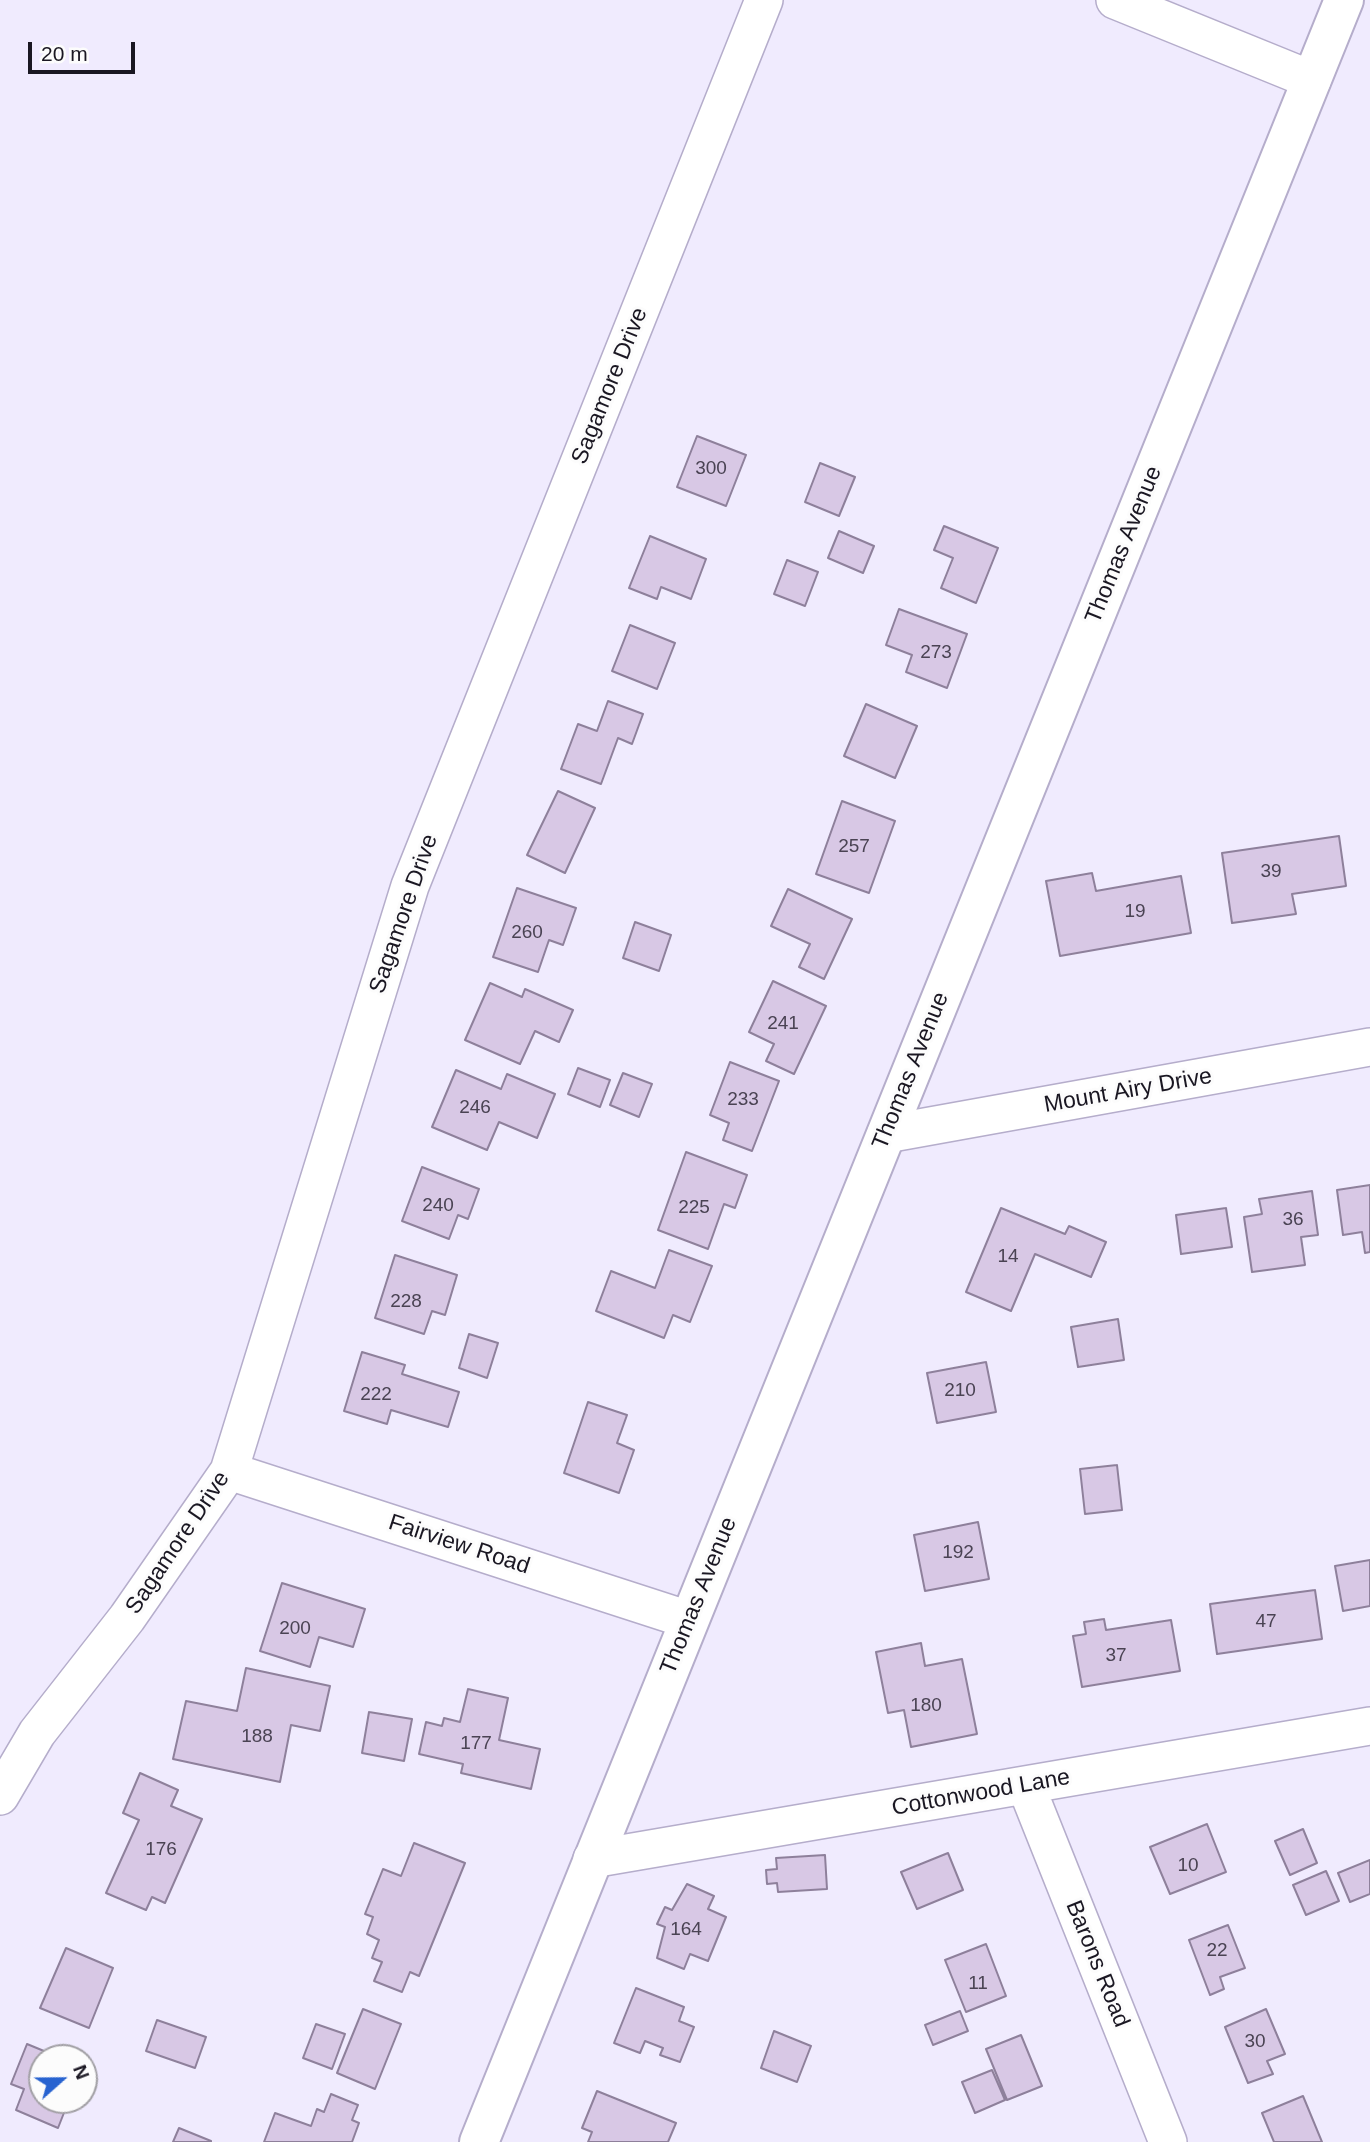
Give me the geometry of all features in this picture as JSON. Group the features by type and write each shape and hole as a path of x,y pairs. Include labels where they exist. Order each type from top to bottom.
{"main road":[{"name":"Thomas Avenue","path":"479,2142 1344,0"}],"street":[{"name":"Sagamore Drive","path":"0,1796 37,1733 127,1618 229,1471 410,886 764,0"},
{"path":"1115,0 1312,80"},
{"name":"Mount Airy Drive","path":"886,1134 1370,1047"},
{"name":"Fairview Road","path":"229,1471 689,1620"},
{"name":"Cottonwood Lane","path":"592,1858 1370,1726"},
{"name":"Barons Road","path":"1026,1786 1168,2142"}],"building":[{"path":"697,436 746,455 726,506 677,487"},
{"path":"820,463 855,477 839,516 805,502"},
{"path":"944,526 998,548 976,603 941,588 953,558 934,550"},
{"path":"839,531 874,546 863,573 828,558"},
{"path":"650,536 706,559 691,599 661,587 657,599 629,588"},
{"path":"787,560 818,572 805,606 774,594"},
{"path":"899,609 967,634 947,688 906,672 912,655 886,645"},
{"path":"630,625 675,643 657,689 612,671"},
{"path":"608,701 643,714 632,744 618,738 601,784 561,769 578,724 597,731"},
{"path":"866,704 917,726 895,778 844,756"},
{"path":"558,791 595,808 565,873 527,855"},
{"path":"842,801 895,821 869,893 816,874"},
{"path":"1339,836 1346,886 1292,894 1296,914 1232,923 1222,853"},
{"path":"1092,873 1096,891 1181,876 1191,933 1060,956 1046,881"},
{"path":"517,888 576,908 563,945 549,940 538,972 493,957"},
{"path":"788,889 852,919 824,979 799,967 810,944 771,926"},
{"path":"635,922 671,935 659,971 623,958"},
{"path":"773,981 826,1006 794,1074 766,1061 774,1044 749,1032"},
{"path":"490,983 522,997 525,989 573,1010 559,1042 535,1031 520,1064 465,1040"},
{"path":"730,1062 779,1081 752,1151 723,1140 729,1123 710,1115"},
{"path":"578,1068 610,1080 600,1107 568,1094"},
{"path":"456,1070 501,1089 507,1074 555,1094 537,1138 499,1122 487,1150 432,1127"},
{"path":"623,1073 652,1084 639,1117 610,1105"},
{"path":"686,1152 747,1175 735,1208 724,1204 708,1249 658,1230"},
{"path":"422,1167 479,1189 468,1219 458,1215 449,1239 402,1221"},
{"path":"1370,1185 1370,1252 1365,1253 1362,1232 1343,1235 1337,1190"},
{"path":"1312,1191 1318,1235 1301,1237 1305,1265 1252,1272 1244,1217 1262,1214 1259,1199"},
{"path":"1001,1208 1065,1234 1069,1226 1106,1242 1091,1277 1035,1254 1011,1311 966,1292"},
{"path":"1226,1208 1232,1247 1181,1254 1176,1215"},
{"path":"669,1250 712,1266 690,1322 673,1315 664,1338 596,1311 611,1271 655,1288"},
{"path":"395,1255 457,1275 445,1315 432,1311 424,1334 375,1318"},
{"path":"1118,1319 1124,1360 1078,1367 1071,1327"},
{"path":"469,1334 498,1343 487,1378 459,1368"},
{"path":"362,1352 405,1365 402,1374 459,1392 448,1427 391,1410 387,1424 344,1411"},
{"path":"986,1362 996,1412 937,1423 927,1373"},
{"path":"588,1402 627,1415 617,1443 634,1450 619,1493 564,1473"},
{"path":"1117,1465 1122,1510 1085,1514 1080,1469"},
{"path":"978,1522 989,1579 925,1591 914,1535"},
{"path":"1370,1560 1370,1606 1343,1611 1335,1566"},
{"path":"282,1583 365,1609 353,1647 319,1637 310,1667 260,1651"},
{"path":"1315,1590 1322,1639 1217,1654 1210,1604"},
{"path":"1104,1619 1106,1630 1171,1620 1180,1671 1082,1687 1073,1636 1086,1634 1084,1622"},
{"path":"921,1643 925,1666 962,1659 977,1734 911,1747 904,1710 888,1713 876,1652"},
{"path":"246,1668 330,1686 320,1731 291,1725 280,1782 173,1759 186,1701 237,1711"},
{"path":"468,1689 508,1698 499,1740 540,1749 531,1789 461,1773 463,1764 419,1754 426,1722 442,1726 444,1718 460,1722"},
{"path":"369,1712 412,1719 404,1761 362,1753"},
{"path":"140,1773 178,1790 171,1806 202,1819 165,1903 152,1897 146,1910 106,1893 139,1820 123,1813"},
{"path":"1207,1824 1226,1872 1170,1894 1150,1847"},
{"path":"1303,1829 1317,1863 1290,1875 1275,1841"},
{"path":"414,1843 465,1863 419,1976 410,1972 402,1992 374,1981 382,1962 372,1958 379,1940 367,1934 373,1917 365,1914 383,1869 401,1876"},
{"path":"948,1853 963,1890 917,1909 901,1872"},
{"path":"825,1855 827,1889 778,1892 777,1883 767,1884 766,1870 777,1869 776,1858"},
{"path":"1370,1860 1370,1894 1350,1902 1338,1873"},
{"path":"1326,1871 1339,1901 1306,1915 1293,1885"},
{"path":"687,1884 714,1896 708,1909 726,1917 708,1961 690,1954 684,1969 657,1958 665,1927 657,1924 665,1907 672,1910"},
{"path":"1228,1925 1245,1968 1220,1977 1224,1989 1210,1995 1189,1940"},
{"path":"986,1944 1006,1996 966,2012 945,1960"},
{"path":"66,1948 113,1968 89,2028 40,2008"},
{"path":"636,1988 684,2007 679,2021 694,2027 680,2062 660,2055 663,2048 645,2041 640,2053 614,2043"},
{"path":"363,2009 401,2024 375,2089 337,2073"},
{"path":"1266,2009 1285,2054 1267,2061 1273,2074 1248,2083 1225,2027"},
{"path":"960,2011 968,2031 933,2045 925,2025"},
{"path":"157,2020 206,2037 195,2068 146,2051"},
{"path":"316,2024 345,2034 332,2069 303,2058"},
{"path":"774,2031 811,2046 797,2082 761,2068"},
{"path":"1021,2035 1042,2086 1007,2100 986,2049"},
{"path":"28,2044 28,2114 64,2114 58,2128 16,2110 24,2089 11,2084"},
{"path":"992,2070 1005,2100 975,2113 962,2082"},
{"path":"597,2091 676,2123 668,2142 588,2142 592,2132 582,2128"},
{"path":"331,2094 358,2105 352,2120 359,2123 352,2142 264,2142 275,2113 311,2126 317,2109 324,2112"},
{"path":"1303,2096 1322,2142 1274,2142 1262,2113"},
{"path":"179,2128 211,2141 211,2142 173,2142"}]}
